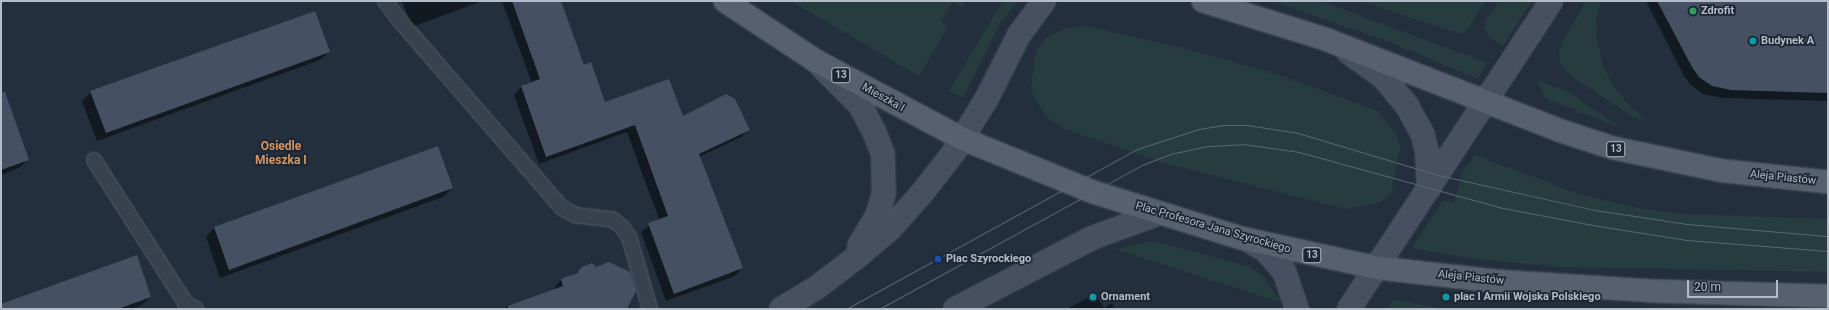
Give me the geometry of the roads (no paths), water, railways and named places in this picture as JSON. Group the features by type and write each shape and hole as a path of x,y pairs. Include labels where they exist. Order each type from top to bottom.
{"main road":[{"name":"Mieszka I","path":"725,1 816,61 963,139"},
{"name":"13","path":"1203,1 1325,39 1485,102"},
{"name":"Aleja Piastów","path":"1485,102 1564,132 1635,153 1724,171 1828,182"},
{"name":"Plac Profesora Jana Szyrockiego","path":"963,139 1080,187 1157,214 1247,240 1378,268"},
{"name":"Aleja Piastów","path":"1378,268 1495,281 1595,289 1828,296"}],"street":[{"path":"782,309 839,272 891,228 939,172 963,139 987,98 1019,35 1044,1"},
{"path":"1349,309 1378,268 1550,1"},
{"path":"1325,39 1383,77 1407,106 1423,135 1427,152 1429,189"},
{"path":"816,61 860,105 879,141 884,166 884,193 877,216 862,243 839,272"},
{"path":"954,309 1092,238 1157,214"},
{"path":"1247,240 1265,250 1284,271 1297,309"}],"lane":[{"path":"385,1 400,21 562,208 575,215 613,220 622,227 629,237 650,309"},
{"path":"94,160 186,304 196,309"}],"tram line":[{"path":"846,309 1137,149 1199,129 1224,125 1247,125 1298,133 1438,175 1595,210 1687,224 1828,236"},
{"path":"879,309 1142,165 1170,154 1209,146 1243,144 1299,152 1503,208 1592,225 1687,240 1828,251"}],"place":[{"name":"Zdrofit","path":"1693,11"},
{"name":"Budynek A","path":"1753,41"},
{"name":"Plac Szyrockiego","path":"938,259"},
{"name":"Ornament","path":"1093,297"},
{"name":"plac I Armii Wojska Polskiego","path":"1446,297"}],"district":[{"name":"Osiedle Mieszka I","path":"281,154"}]}
